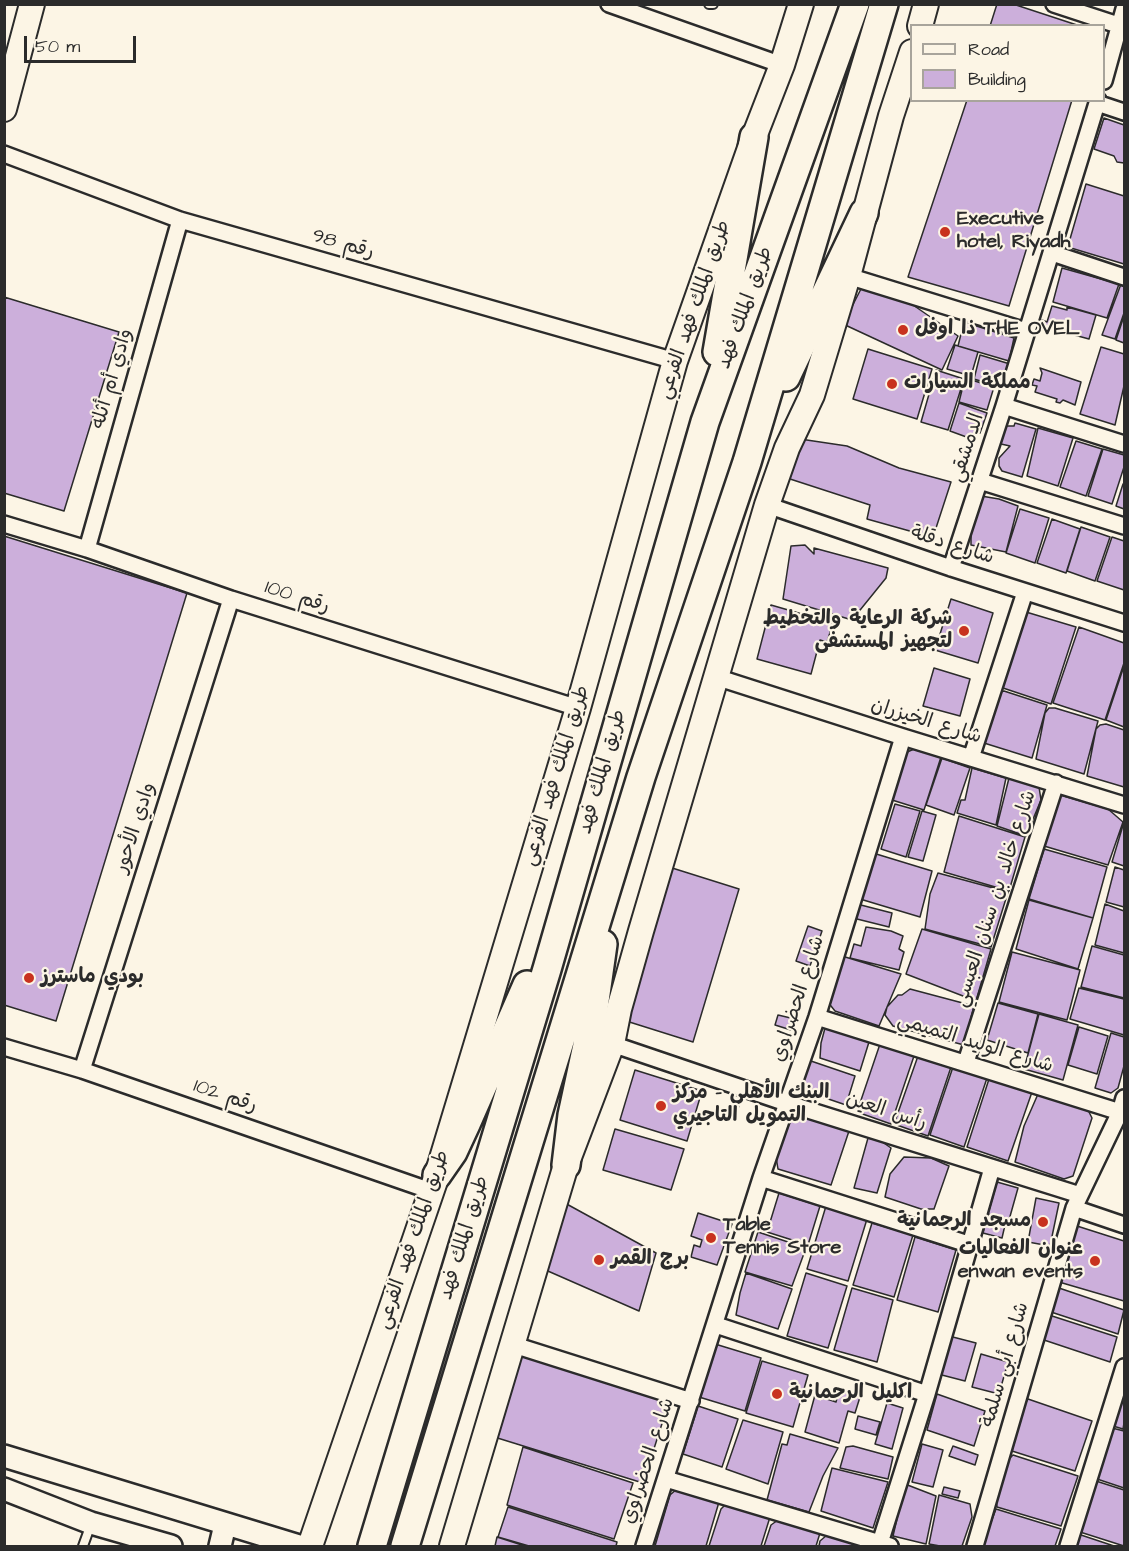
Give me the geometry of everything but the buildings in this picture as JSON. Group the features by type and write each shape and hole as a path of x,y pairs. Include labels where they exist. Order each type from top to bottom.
{"highway":[{"name":"طريق الملك فهد","path":"372,1546 552,948 705,422 855,4"},
{"name":"طريق الملك فهد","path":"405,1546 641,777 747,462 884,4"},
{"path":"705,422 754,137"},
{"path":"747,462 864,213"},
{"path":"566,1165 572,1114 596,999 611,873"},
{"path":"434,1183 453,1152 466,1124 538,958 552,948"}],"main road":[{"path":"4,109 32,4"},
{"name":"طريق الملك فهد الفرعي","path":"310,1546 434,1183 578,708 675,362 754,137 783,65 801,4"},
{"path":"921,24 927,4"},
{"path":"456,1540 511,1344 566,1165 612,1044 641,931 767,506 787,448 812,395 848,276 891,116 910,58"}],"street":[{"path":"609,4 783,65"},
{"path":"1054,4 1122,26"},
{"path":"1105,78 1122,26 1125,9"},
{"path":"1098,102 1125,112"},
{"name":"الدمشقي","path":"951,568 1004,406 1098,102"},
{"name":"رقم 98","path":"4,154 180,220 675,362"},
{"name":"وادي أم أثله","path":"87,549 180,220"},
{"path":"1052,253 1125,277"},
{"path":"848,276 1026,331"},
{"path":"1004,406 1125,444"},
{"path":"980,481 1125,526"},
{"name":"شارع دقلة","path":"767,506 1125,623"},
{"name":"رقم 100","path":"4,524 87,549 231,599 578,708"},
{"path":"971,758 1025,592"},
{"name":"وادي الأحور","path":"82,1070 231,599"},
{"name":"شارع الخيزران","path":"716,677 903,738 1125,805"},
{"name":"شارع الحضراوي","path":"644,1546 761,1178 817,1017 903,738"},
{"name":"شارع خالد بن سنان العبسي","path":"966,1062 1056,783"},
{"name":"شارع الوليد التميمي","path":"817,1017 966,1062 1122,1105"},
{"name":"رأس العين","path":"612,1044 992,1168 1077,1202 1125,1225"},
{"name":"رقم 102","path":"4,1047 434,1183"},
{"name":"شارع أبي سلمة","path":"975,1546 1077,1202 1122,1105"},
{"path":"666,1479 885,1545 992,1168"},
{"path":"761,1178 971,1245"},
{"path":"716,1325 927,1394"},
{"path":"511,1344 691,1401"},
{"path":"1068,1546 1125,1366"},
{"path":"4,1456 299,1546"},
{"path":"4,1489 91,1523 171,1546"},
{"path":"220,1546 225,1525"}],"lane":[{"path":"83,1546 91,1523"}],"place":[{"name":"Executive hotel, Riyadh","path":"945,232"},
{"name":"ذا اوفل THE OVEL","path":"903,330"},
{"name":"مملكة السيارات","path":"892,384"},
{"name":"شركة الرعاية والتخطيط لتجهيز المستشفى","path":"964,631"},
{"name":"بودي ماسترز","path":"29,978"},
{"name":"البنك الأهلي - مركز التمويل التاجيري","path":"661,1106"},
{"name":"مسجد الرحمانية","path":"1043,1222"},
{"name":"Table Tennis Store","path":"711,1238"},
{"name":"برج القمر","path":"599,1260"},
{"name":"عنوان الفعاليات enwan events","path":"1095,1261"},
{"name":"اكليل الرحمانية","path":"777,1394"}]}
